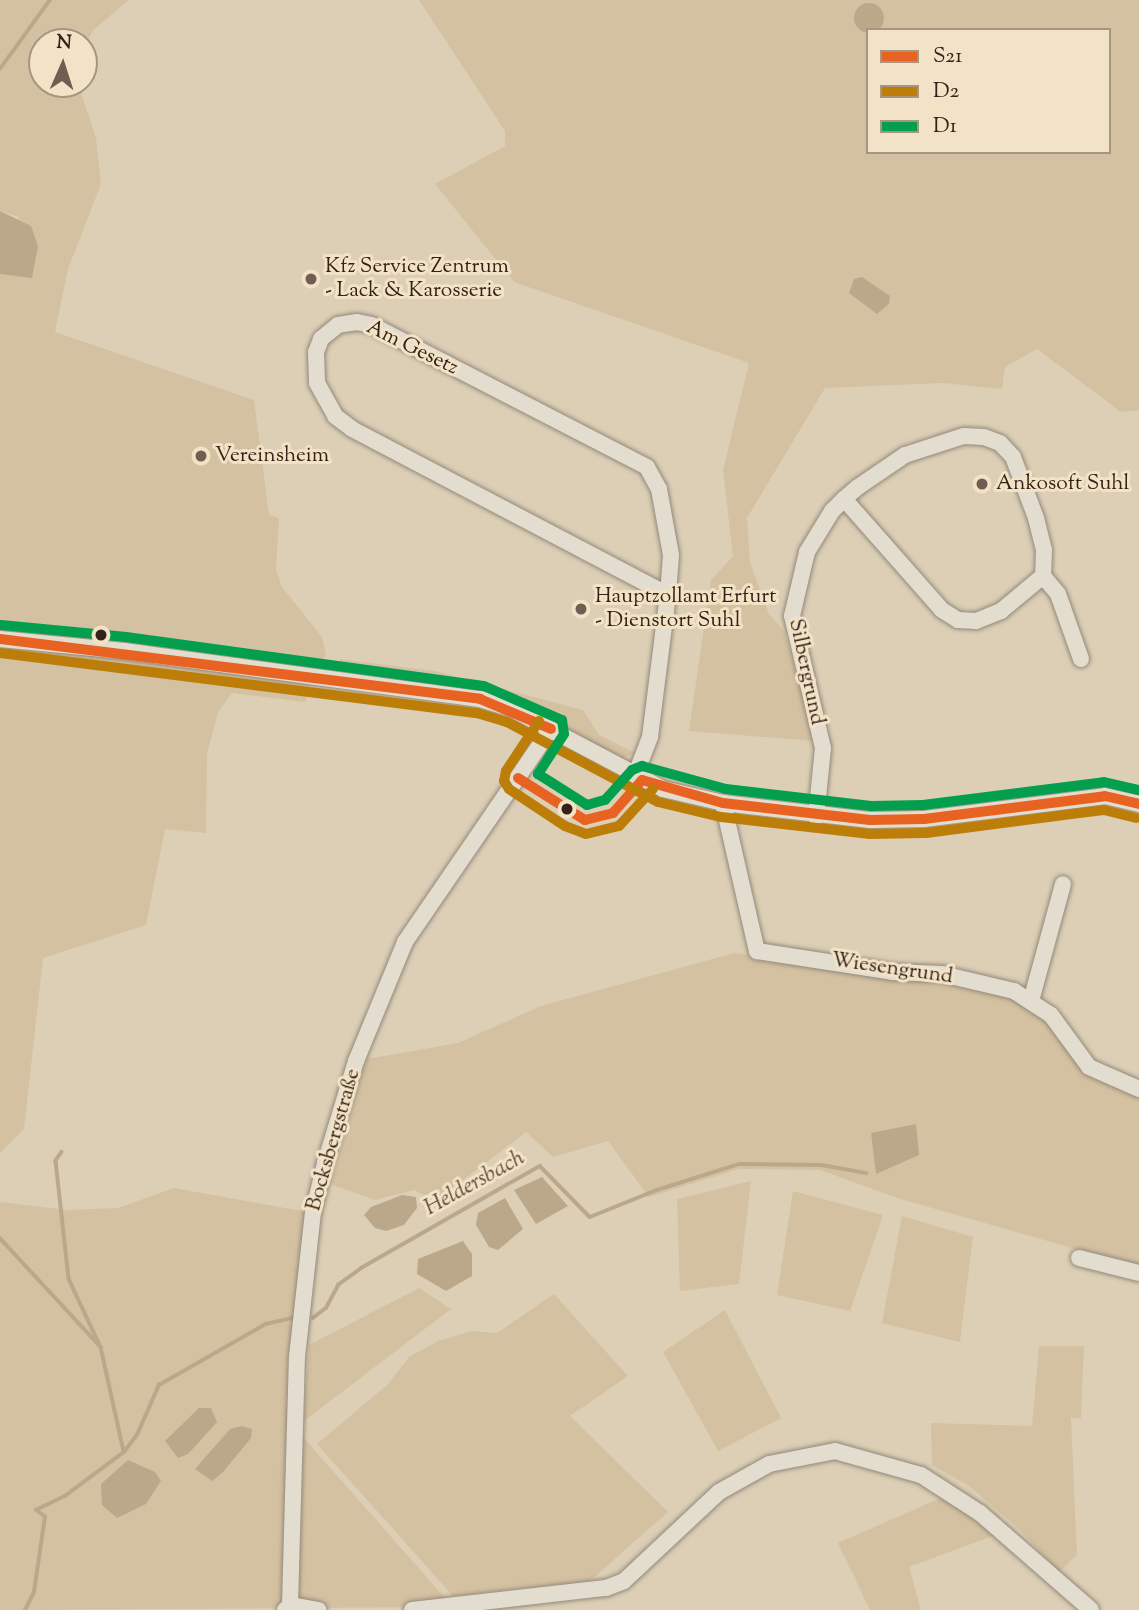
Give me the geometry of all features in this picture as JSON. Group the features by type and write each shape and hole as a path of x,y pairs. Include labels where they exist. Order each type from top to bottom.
{"street":[{"name":"Am Gesetz","path":"635,776 650,737 668,595 671,555 659,489 648,467 372,325 357,321 338,325 321,339 314,367 317,383 335,416 352,429 668,595"},
{"name":"Silbergrund","path":"816,817 823,748 795,638 794,594 817,533 844,499 921,447 964,436 993,440 1010,453 1035,513 1044,550 1043,576"},
{"path":"844,499 942,610 958,620 976,621 1001,611 1043,576 1058,594 1081,659"},
{"path":"0,639 124,651 480,699 551,729 663,789 723,803 816,817 924,819 1105,796 1138,803"},
{"name":"Bocksbergstraße","path":"319,1610 287,1608 297,1357 313,1213 325,1163 356,1061 405,943 551,729"},
{"name":"Wiesengrund","path":"723,803 757,951 891,972 942,974 1014,991 1051,1015 1088,1067 1139,1089"},
{"path":"1031,1001 1063,884"},
{"path":"1079,1258 1139,1273"},
{"path":"412,1610 615,1585 719,1492 769,1464 835,1451 921,1475 980,1513 1091,1610"}],"shaded area":[{"path":"0,0 129,0 95,28 28,28 28,98 83,98 96,138 101,184 68,269 55,332 254,400 269,515 279,518 276,570 282,587 322,637 326,655 315,669 127,644 126,634 124,651 0,639 0,274 19,217 0,211"},
{"path":"419,0 1139,0 1139,410 1121,412 1037,349 1005,367 1002,389 943,383 825,388 747,518 750,562 769,614 784,631 815,741 689,731 711,580 733,556 723,470 749,363 514,282 435,184 505,146 505,131"},
{"path":"863,4 875,4 883,12 881,28 866,28 866,32 858,29 855,24 855,12"},
{"path":"0,211 31,226 38,246 32,278 0,274"},
{"path":"862,277 890,296 889,304 877,314 849,293 854,279"},
{"path":"0,644 311,680 305,702 232,693 218,712 207,754 206,833 165,829 146,925 43,958 24,1129 0,1153"},
{"path":"339,659 435,671 583,710 599,735 635,753 616,761 546,721 348,674"},
{"path":"734,953 942,978 1012,996 1047,1018 1085,1070 1139,1094 1139,1267 897,1198 820,1170 739,1169 649,1197 608,1141 553,1157 526,1132 436,1201 414,1190 375,1200 330,1184 367,1059 458,1043 541,1006"},
{"path":"916,1124 919,1155 876,1174 871,1133"},
{"path":"542,1177 568,1206 536,1224 514,1190"},
{"path":"751,1181 739,1284 680,1291 677,1199"},
{"path":"174,1188 313,1213 295,1428 453,1607 0,1610 0,1202 67,1210 118,1208"},
{"path":"793,1191 883,1215 850,1311 777,1295"},
{"path":"402,1195 416,1197 417,1208 404,1225 386,1231 375,1228 364,1215 371,1207"},
{"path":"505,1198 523,1229 498,1250 489,1247 476,1225 478,1213"},
{"path":"902,1216 973,1237 960,1342 882,1323"},
{"path":"463,1241 472,1254 472,1276 446,1291 417,1274 418,1259"},
{"path":"419,1288 451,1309 304,1421 309,1345"},
{"path":"554,1294 628,1376 570,1416 668,1512 590,1581 453,1596 317,1444 388,1384 409,1357 438,1341 472,1331 497,1333"},
{"path":"725,1310 781,1418 718,1451 663,1352"},
{"path":"1039,1346 1084,1346 1081,1418 1071,1418 1077,1555 1059,1572 1017,1527 969,1486 932,1465 931,1423 1032,1426"},
{"path":"199,1408 211,1408 217,1422 188,1454 178,1458 165,1441"},
{"path":"242,1426 252,1429 251,1438 223,1472 212,1481 195,1469 230,1429"},
{"path":"128,1460 155,1472 161,1481 146,1504 117,1518 102,1505 101,1484"},
{"path":"943,1497 995,1535 909,1567 921,1610 870,1610 838,1543"}],"waterway":[{"path":"0,69 50,0"},
{"path":"62,1152 56,1161 69,1279 99,1343"},
{"name":"Heldersbach","path":"313,1318 326,1308 338,1285 361,1268 540,1166 590,1217 657,1190 739,1164 822,1165 866,1173"},
{"path":"0,1238 101,1347 124,1452"},
{"name":"Heldersbach","path":"25,1610 34,1592 45,1517 36,1510 65,1496 124,1452 137,1435 159,1385 266,1324 293,1318"}],"transit line":[{"name":"D1","path":"1,625 126,637 484,686 562,720 564,734 538,774 587,805 605,800 632,770 642,766 726,789 871,806 923,805 1104,782 1139,790"},
{"name":"S21","path":"0,639 480,699 551,729"},
{"name":"D2","path":"0,653 477,713 507,722 658,802 721,817 870,834 926,833 1104,810 1136,818"},
{"name":"D2","path":"539,721 506,771 504,781 509,789 565,826 586,834 619,826 653,789"},
{"name":"S21","path":"518,778 585,820 613,813 642,780"},
{"name":"S21","path":"642,780 723,803 870,820 924,819 1105,796 1139,804"}],"place":[{"name":"Kfz Service Zentrum - Lack & Karosserie","path":"311,279"},
{"name":"Vereinsheim","path":"201,456"},
{"name":"Ankosoft Suhl","path":"982,484"},
{"name":"Hauptzollamt Erfurt - Dienstort Suhl","path":"581,609"}]}
